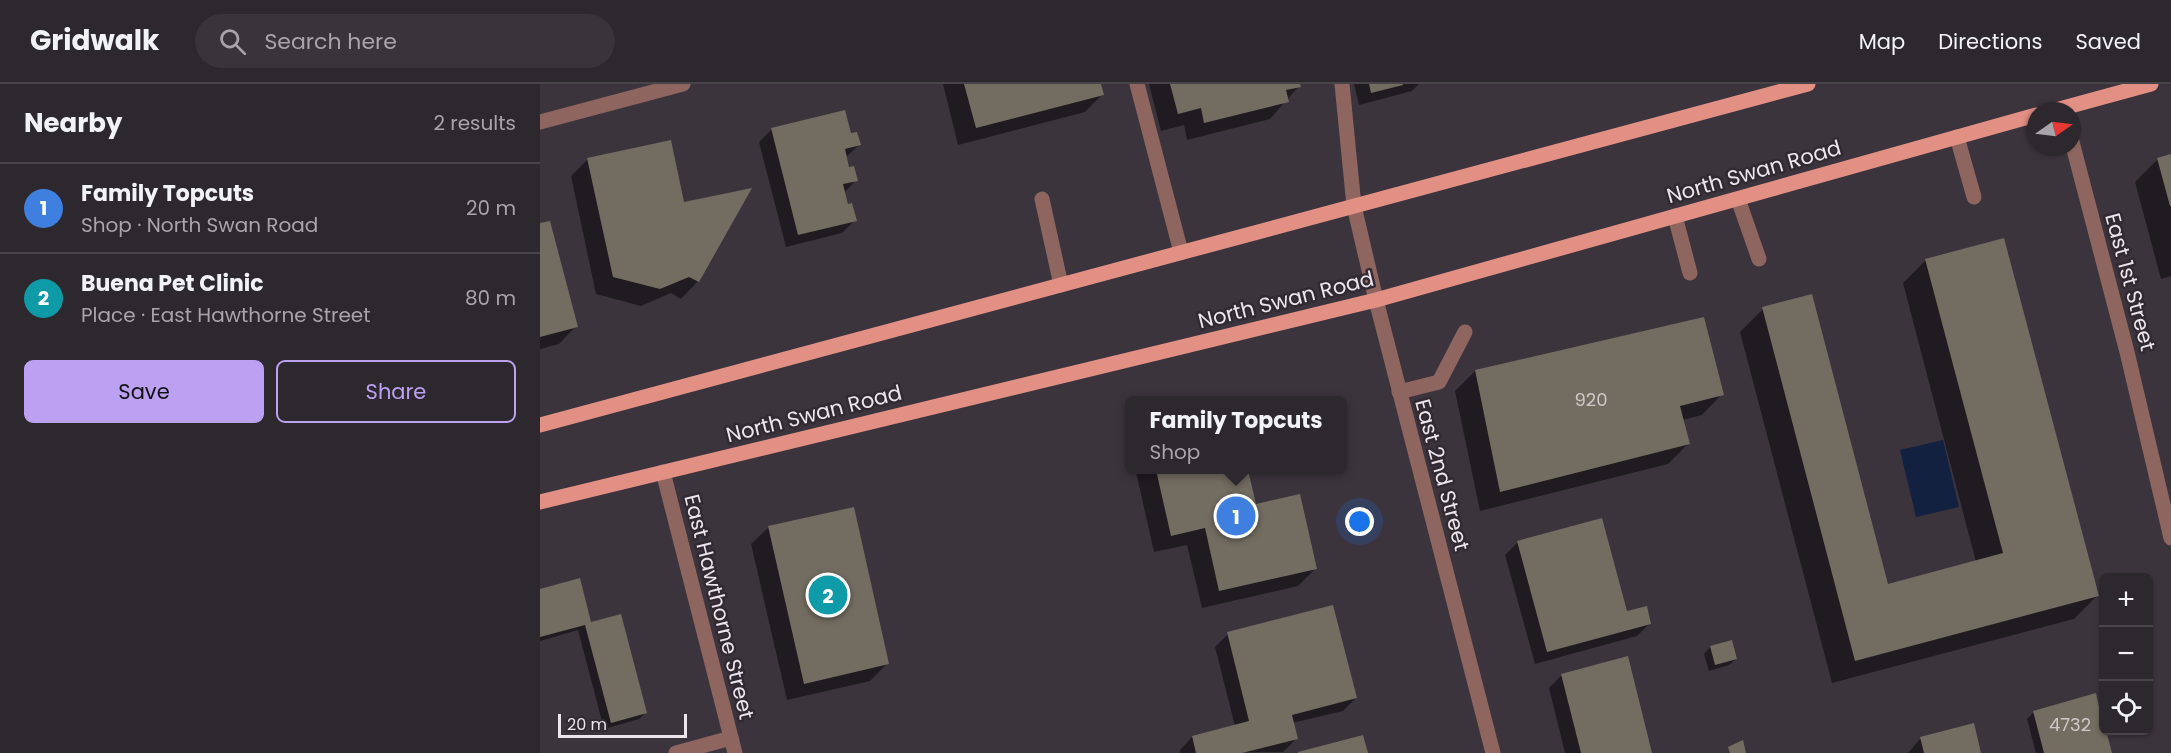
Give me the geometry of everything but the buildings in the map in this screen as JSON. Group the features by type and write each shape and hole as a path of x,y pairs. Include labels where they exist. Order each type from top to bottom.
{"main road":[{"path":"540,425 1808,84"},
{"path":"2081,104 2151,84"},
{"name":"North Swan Road","path":"540,501 1376,300 2027,118"}],"street":[{"path":"540,122 683,84"},
{"path":"1137,84 1181,252"},
{"name":"East 2nd Street","path":"1342,84 1354,206 1399,392 1493,753"},
{"path":"1957,137 1974,197"},
{"name":"East 1st Street","path":"2076,156 2127,352 2171,538"},
{"path":"1042,199 1061,285"},
{"path":"1738,199 1759,259"},
{"path":"1675,216 1690,273"},
{"path":"1399,392 1439,382 1465,332"},
{"name":"East Hawthorne Street","path":"663,472 733,746"},
{"path":"676,753 733,746"}],"water":[{"path":"1943,440 1959,507 1916,517 1900,450"}],"place":[{"name":"Family Topcuts","path":"1236,516"},
{"name":"Buena Pet Clinic","path":"828,595"}]}
